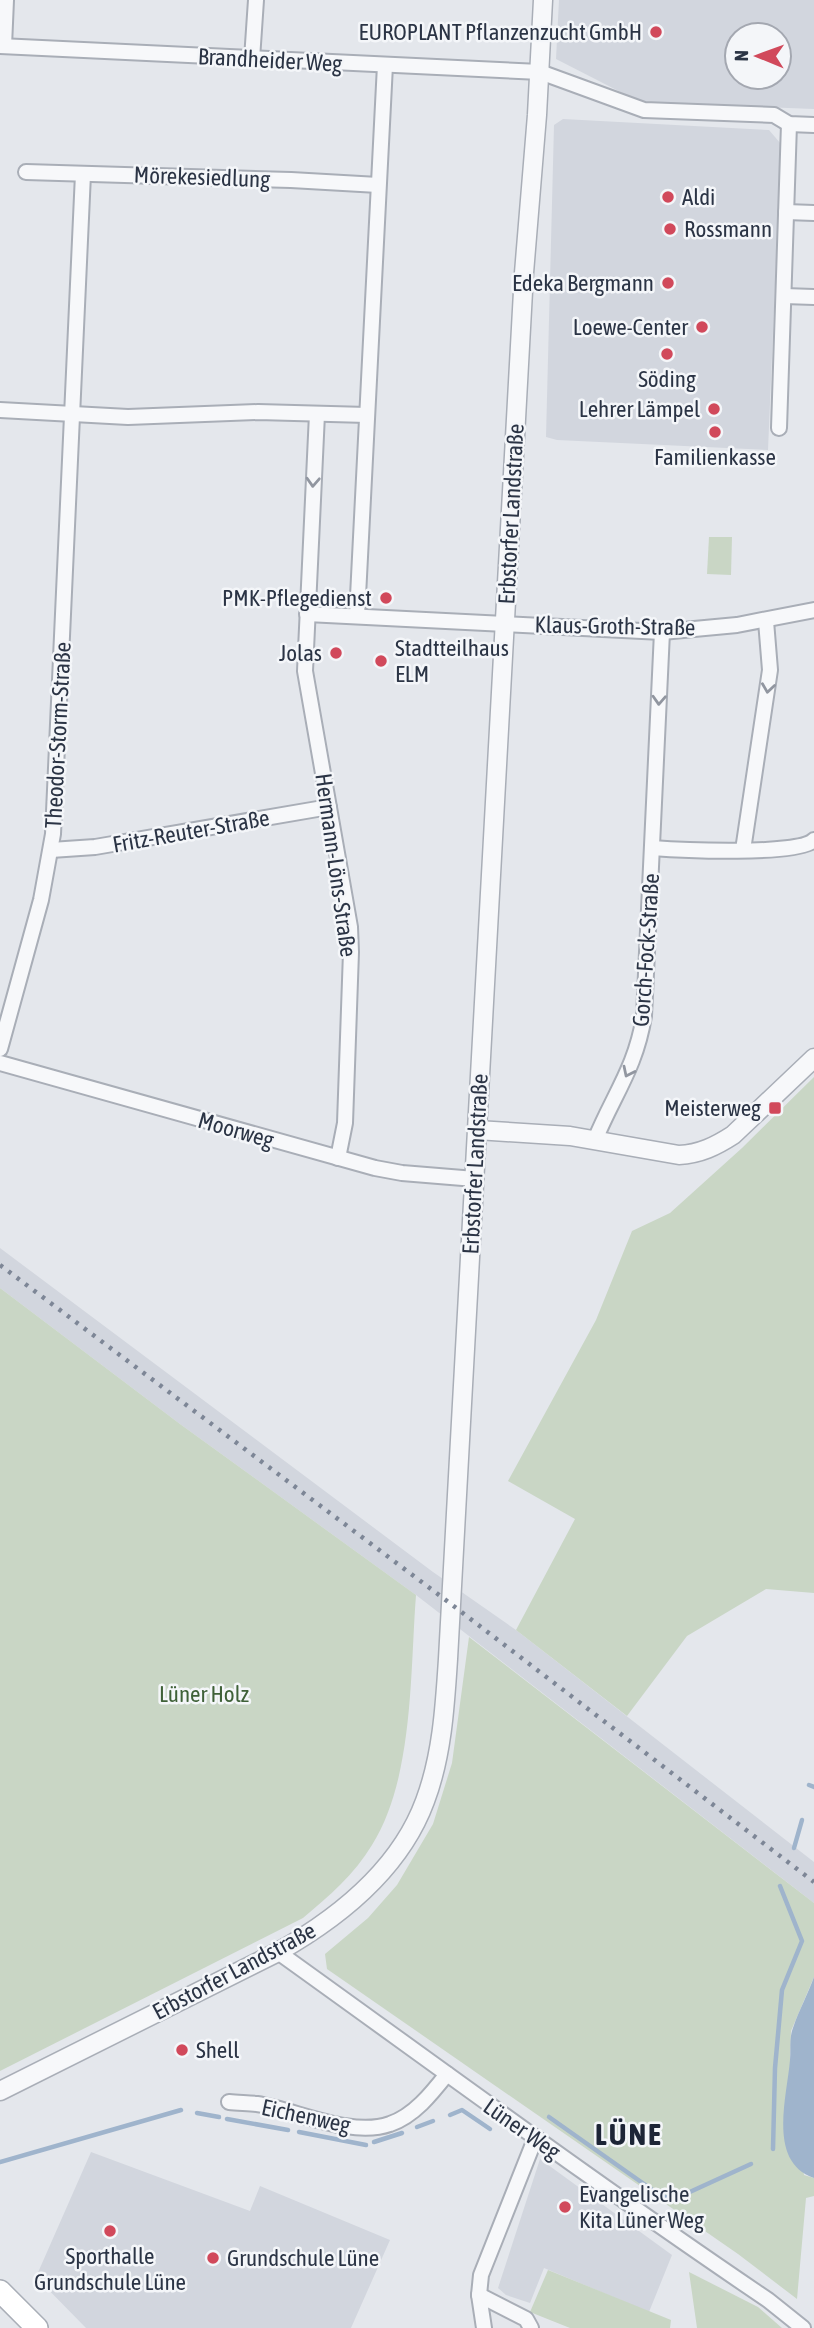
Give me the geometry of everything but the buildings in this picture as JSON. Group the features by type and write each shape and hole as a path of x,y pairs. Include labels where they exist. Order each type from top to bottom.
{"main road":[{"path":"0,2291 37,2328"}],"street":[{"path":"2,46 6,0"},
{"path":"252,59 256,0"},
{"name":"Erbstorfer Landstraße","path":"0,2091 278,1952 304,1937 350,1903 387,1867 413,1829 434,1770 445,1706 448,1659 523,287 543,0"},
{"name":"Brandheider Weg","path":"2,46 540,72 634,108 666,112 774,115 789,124 814,125"},
{"path":"357,616 384,65"},
{"path":"779,428 789,124"},
{"name":"Mörekesiedlung","path":"26,172 378,185"},
{"name":"Theodor-Storm-Straße","path":"0,1049 41,900 51,850 82,174"},
{"path":"786,212 814,213"},
{"path":"783,296 814,297"},
{"path":"0,410 128,417 258,412 367,415"},
{"name":"Hermann-Löns-Straße","path":"317,414 305,671 350,927 345,1123 338,1158"},
{"name":"Klaus-Groth-Straße","path":"505,623 662,632 766,621 814,610"},
{"path":"307,614 505,623"},
{"path":"743,850 770,670 766,621"},
{"name":"Gorch-Fock-Straße","path":"595,1140 631,1068 641,1034 662,632"},
{"name":"Fritz-Reuter-Straße","path":"51,850 95,847 329,807"},
{"path":"652,848 704,852 799,847 809,845 814,840"},
{"path":"477,1130 536,1133 679,1155 695,1154 733,1135 814,1058"},
{"name":"Moorweg","path":"0,1063 338,1158 402,1173 475,1179"},
{"name":"Lüner Weg","path":"278,1952 535,2139 768,2300 803,2328"},
{"name":"Eichenweg","path":"229,2102 257,2104 351,2127 370,2128 391,2124 405,2116 420,2105 447,2074"},
{"path":"484,2328 479,2295 481,2275 535,2139"},
{"path":"479,2295 526,2319 531,2328"}],"shaded area":[{"path":"559,0 814,0 814,109 640,102 556,59"},
{"path":"563,119 769,130 781,144 768,450 557,440 546,437 554,125"},
{"path":"0,1248 433,1572 516,1630 814,1862 814,1903 416,1595 180,1424 0,1288"},
{"name":"Grundschule Lüne","path":"91,2152 250,2211 260,2186 390,2240 351,2328 86,2328 36,2277"},
{"name":"Evangelische Kita Lüner Weg","path":"540,2159 672,2255 649,2312 544,2268 530,2303 506,2295 498,2288"}],"green space":[{"path":"709,537 732,537 731,575 707,574"},
{"path":"814,1077 814,1593 766,1589 687,1636 627,1716 516,1630 575,1519 508,1481 596,1320 632,1231 670,1213 742,1148"},
{"name":"Lüner Holz","path":"0,1288 180,1424 416,1595 408,1724 396,1788 386,1818 372,1845 349,1875 303,1918 0,2071"},
{"path":"469,1637 814,1903 814,1977 791,2031 790,2061 804,2175 814,2178 814,2196 806,2198 797,2299 738,2254 327,1969 325,1954 368,1918 397,1885 433,1824 452,1763"},
{"path":"548,2270 671,2320 670,2328 570,2328 530,2312"},
{"path":"689,2272 758,2307 782,2328 697,2328"}],"water":[{"path":"814,1977 814,2178 799,2170 790,2158 783,2127 792,2032"}],"waterway":[{"path":"809,1785 814,1787"},
{"path":"794,1848 802,1820"},
{"path":"773,2149 775,2068 782,1990 802,1941 780,1886"},
{"path":"0,2162 181,2110"},
{"path":"450,2115 462,2110 490,2129"},
{"path":"197,2113 219,2117"},
{"path":"549,2117 661,2196 672,2199 751,2164"},
{"path":"227,2119 288,2130"},
{"path":"417,2127 433,2121"},
{"path":"299,2132 366,2145"},
{"path":"374,2142 402,2133"}],"railway":[{"path":"0,1265 451,1604 814,1882"}],"place":[{"name":"EUROPLANT Pflanzenzucht GmbH","path":"656,32"},
{"name":"Aldi","path":"668,197"},
{"name":"Rossmann","path":"670,229"},
{"name":"Edeka Bergmann","path":"668,283"},
{"name":"Loewe-Center","path":"702,327"},
{"name":"Söding","path":"667,354"},
{"name":"Lehrer Lämpel","path":"714,409"},
{"name":"Familienkasse","path":"715,432"},
{"name":"PMK-Pflegedienst","path":"386,598"},
{"name":"Jolas","path":"336,653"},
{"name":"Stadtteilhaus ELM","path":"381,661"},
{"name":"Meisterweg","path":"775,1108"},
{"name":"Shell","path":"182,2050"},
{"name":"Evangelische Kita Lüner Weg","path":"565,2207"},
{"name":"Sporthalle Grundschule Lüne","path":"110,2231"},
{"name":"Grundschule Lüne","path":"213,2258"}],"district":[{"name":"LÜNE","path":"629,2135"}]}
